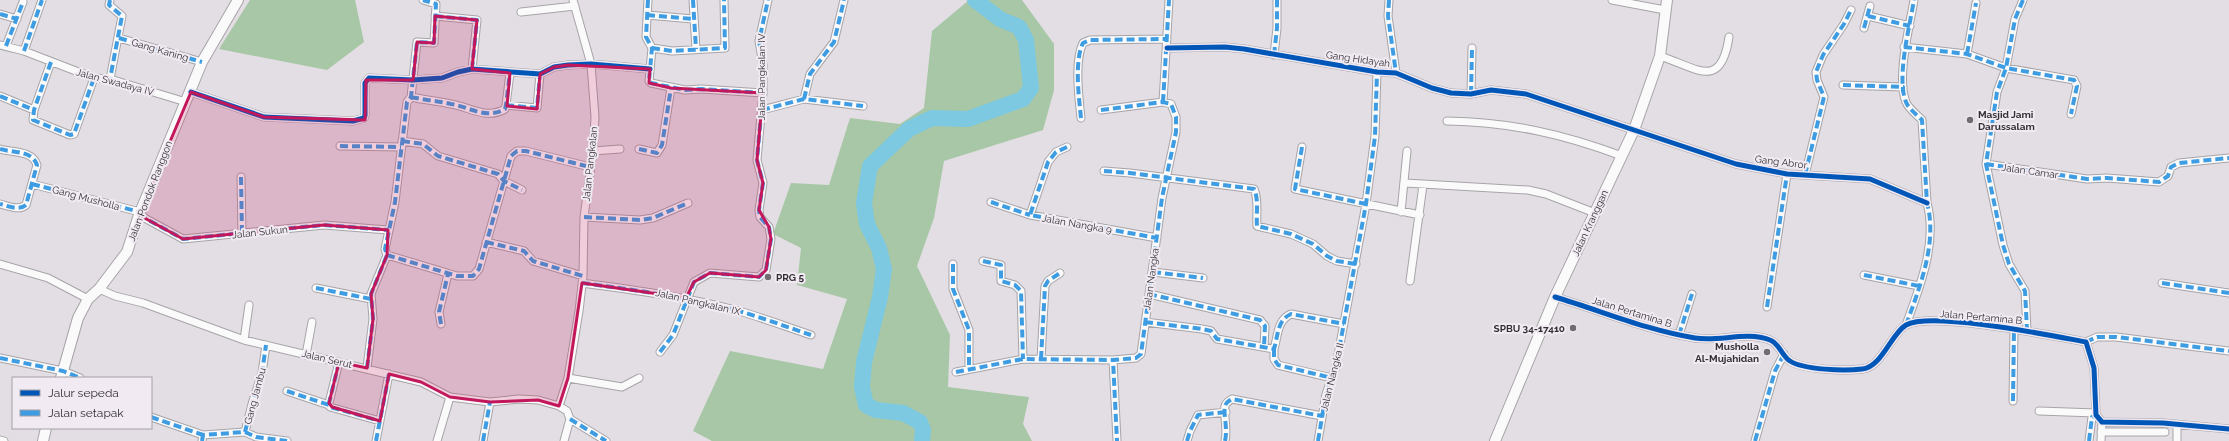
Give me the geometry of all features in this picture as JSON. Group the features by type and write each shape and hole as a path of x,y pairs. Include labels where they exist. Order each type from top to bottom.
{"main road":[{"name":"Jalan Pondok Ranggon","path":"62,374 78,318 88,299 99,289 127,252 140,213 191,92 202,62 238,0"},
{"name":"Jalan Kranggan","path":"1496,441 1555,297 1634,130 1660,56 1666,5"},
{"path":"43,441 46,429"}],"street":[{"path":"24,51 42,0"},
{"path":"110,0 109,5 122,16 110,79"},
{"path":"367,368 373,319 371,294 387,255 385,248 395,202 401,144 407,102 411,97 417,42 434,43 436,4 423,0"},
{"path":"648,0 646,37 652,48 650,69 651,83 672,88 763,93"},
{"path":"693,0 696,49"},
{"path":"652,48 672,51 696,49 723,50 725,48 724,0"},
{"name":"Jalan Pangkalan IV","path":"660,352 673,335 686,298 694,282 710,273 759,277 766,270 771,240 769,227 760,217 758,210 763,183 757,160 763,93 763,65 759,41 763,16 768,0"},
{"path":"804,99 810,74 834,42 844,0"},
{"path":"1101,110 1163,102 1169,0"},
{"path":"1274,55 1278,28 1277,0"},
{"path":"1388,0 1388,16 1396,73"},
{"path":"1612,0 1666,5"},
{"path":"1903,92 1904,47 1910,26 1914,0"},
{"path":"2023,0 2015,19 2006,68 1997,92 1986,164 2003,246 2009,264 2026,291 2027,330"},
{"path":"3,45 23,2"},
{"path":"521,12 574,3"},
{"name":"Jalan Pangkalan","path":"559,406 568,378 583,280 584,217 593,151 595,117 591,64 574,3"},
{"path":"1967,54 1976,3"},
{"path":"1864,28 1870,6"},
{"path":"1805,175 1824,97 1817,80 1816,72 1826,50 1844,24 1851,10"},
{"path":"0,14 16,19"},
{"path":"647,15 693,19"},
{"path":"435,16 477,20 472,69"},
{"path":"1868,16 1910,26"},
{"path":"1660,56 1703,71 1710,71 1722,64 1729,37"},
{"name":"Gang Kaning","path":"119,38 202,62"},
{"path":"1081,118 1078,86 1080,50 1083,43 1090,40 1167,39"},
{"name":"Jalan Swadaya IV","path":"3,45 24,51 94,78 110,79 186,102"},
{"name":"Gang Hidayah","path":"1167,48 1225,47 1377,72 1396,73 1432,88 1451,93 1471,94 1491,90 1526,94 1634,130"},
{"path":"1904,47 1967,54 2006,68 2074,80 2077,86 2071,114"},
{"path":"1471,94 1472,48"},
{"path":"51,62 34,110 35,121 70,135 74,134 94,78"},
{"path":"191,92 264,117 353,121 364,118 366,80 376,78 413,80 442,78 472,69 510,73 540,74 554,67 591,64 650,69"},
{"name":"Jalan Nangka II","path":"1318,441 1322,416 1336,366 1366,204 1375,136 1377,72"},
{"path":"411,97 453,104 475,112 488,114 500,112 505,109 506,106 510,73"},
{"path":"506,106 537,108 540,74"},
{"path":"1843,85 1903,87 1906,103 1922,120 1927,204"},
{"path":"639,149 657,154 662,145 672,88"},
{"path":"0,96 34,110"},
{"path":"762,110 804,99 863,106"},
{"name":"Jalan Nangka","path":"1113,360 1140,357 1166,177 1176,132 1176,117 1171,104 1163,102"},
{"path":"1447,121 1485,122 1522,126 1556,133 1622,156"},
{"name":"Gang Abror","path":"1634,130 1736,164 1787,174 1870,179 1927,204"},
{"path":"340,146 423,144 438,156 498,174 504,181 522,190"},
{"name":"Jalan Nangka 9","path":"1067,147 1056,152 1048,162 1030,215 1157,238"},
{"path":"1302,147 1295,189 1420,215"},
{"path":"0,149 30,155 35,159 38,166 26,205 23,208 0,204"},
{"path":"593,151 620,149"},
{"path":"387,255 448,274 457,276 473,276 479,269 511,156 517,150 590,168"},
{"path":"1401,212 1407,151"},
{"name":"Jalan Camar","path":"1986,164 2087,179 2107,178 2159,182 2168,176 2171,167 2180,163 2229,158"},
{"path":"1104,171 1166,177 1254,189 1257,196 1255,207 1257,226 1303,239 1327,256 1356,264"},
{"path":"1768,307 1787,174"},
{"path":"241,177 242,234"},
{"path":"1405,183 1528,190 1546,194 1595,213"},
{"name":"Gang Musholla","path":"32,184 140,213"},
{"path":"1410,281 1423,185"},
{"path":"991,202 1030,215"},
{"path":"584,217 640,220 654,218 688,203"},
{"name":"Jalan Pertamina B","path":"1555,297 1656,330 1679,335 1710,340 1745,337 1762,338 1775,342 1791,362 1818,369 1864,369 1873,364 1906,326 1927,255 1931,217 1927,204"},
{"name":"Jalan Sukun","path":"140,213 183,239 324,225 388,230"},
{"name":"Jalan Pangkalan IX","path":"486,242 524,251 533,261 583,280 686,298 740,312 811,335"},
{"path":"984,261 1001,265 1001,281 1015,285 1021,291 1023,359"},
{"path":"0,264 48,278 88,299"},
{"path":"953,264 953,289 969,330 969,369"},
{"path":"1152,272 1203,278"},
{"path":"1041,358 1045,286 1053,276 1060,273"},
{"path":"441,324 439,312 448,274"},
{"path":"1864,275 1918,286"},
{"path":"2162,283 2229,293"},
{"path":"316,288 371,299"},
{"name":"Jalan Serut","path":"99,289 116,296 143,302 244,340 421,382 450,397 490,402 519,399 538,400 559,406"},
{"path":"1149,294 1260,320 1265,326 1264,347"},
{"path":"1679,335 1692,294"},
{"path":"244,340 249,305"},
{"path":"1332,378 1278,365 1274,359 1274,349 1278,331 1282,321 1286,316 1291,314 1344,324"},
{"name":"Jalan Pertamina B","path":"1906,326 1931,321 2014,328 2086,342 2098,337 2116,337 2229,351"},
{"path":"306,355 312,322"},
{"path":"1145,322 1211,332 1217,339 1274,349"},
{"path":"2014,328 2014,401"},
{"path":"2086,342 2094,368 2096,414 2102,422 2100,441"},
{"name":"Gang Jambu","path":"266,345 262,373 245,432 255,439 287,441"},
{"path":"1755,441 1775,371 1784,354"},
{"path":"0,358 76,377"},
{"path":"956,372 1023,359 1113,360 1117,441"},
{"path":"329,405 338,362"},
{"path":"376,441 389,374"},
{"path":"568,378 622,387 639,378"},
{"path":"287,391 380,421"},
{"path":"437,441 450,397"},
{"path":"1225,441 1227,427 1226,403 1232,399 1322,416"},
{"path":"483,441 490,402"},
{"path":"559,406 566,411 570,419 606,441"},
{"path":"2038,411 2096,414"},
{"path":"1187,441 1198,415 1205,412 1226,412"},
{"path":"2089,441 2092,417 2096,414"},
{"path":"152,417 202,438 245,432"},
{"path":"564,441 570,419"},
{"path":"2102,422 2177,424 2229,429"},
{"path":"2177,424 2177,441"},
{"path":"2101,432 2164,432"},
{"path":"0,440 4,441"}],"highlighted area":[{"path":"435,16 477,20 472,69 510,73 507,106 537,109 540,74 554,67 568,65 650,69 649,83 671,88 763,93 757,160 763,183 759,210 769,227 771,239 766,270 759,277 710,273 694,282 686,298 582,283 568,378 559,406 538,400 490,402 450,397 421,382 389,374 380,421 332,407 329,403 339,362 367,368 373,319 371,294 387,255 388,230 324,225 183,239 139,215 191,92 264,117 365,120 366,80 413,80 417,42 434,43"}],"green space":[{"path":"250,0 355,0 364,42 327,70 219,49"},
{"path":"969,0 1022,0 1054,44 1054,90 1043,130 944,161 934,218 917,266 950,335 948,387 1029,397 1023,424 1032,441 712,441 693,431 730,351 823,369 847,299 797,285 801,248 773,234 791,183 829,185 850,118 900,124 924,108 932,31"}],"waterway":[{"path":"922,441 923,430 920,422 903,413 876,410 866,405 862,387 864,362 880,297 884,269 879,248 867,224 864,203 870,166 909,129 932,118 968,119 1023,99 1031,88 1026,40 1019,27 1000,19 975,0"}],"marked path":[{"path":"24,51 42,0"},
{"path":"110,0 109,5 122,16 110,79"},
{"path":"367,368 373,319 371,294 387,255 385,249 395,202 407,102 411,97 417,42 434,43 436,4 423,0"},
{"path":"648,0 646,37 652,48 649,81 651,83 685,90 701,89 763,93"},
{"path":"693,0 696,49"},
{"path":"652,48 672,51 725,48 724,0"},
{"path":"660,352 673,335 694,282 710,273 759,277 766,270 771,239 769,227 760,217 759,210 763,183 757,160 763,93 763,65 759,41 768,0"},
{"path":"804,99 810,74 834,42 844,0"},
{"path":"1163,102 1169,0"},
{"path":"1274,55 1277,28 1277,0"},
{"path":"1389,0 1388,16 1396,73"},
{"path":"1906,325 1926,266 1930,234 1922,120 1906,102 1903,92 1902,79 1905,51 1914,0"},
{"path":"2023,0 2015,19 2006,68 1997,92 1986,164 2003,245 2009,264 2025,291 2027,330"},
{"path":"6,46 23,2"},
{"path":"1967,54 1976,3"},
{"path":"1864,28 1870,6"},
{"path":"1805,175 1824,97 1817,80 1816,72 1823,55 1844,24 1851,10"},
{"path":"0,14 17,19"},
{"path":"647,15 693,19"},
{"path":"435,16 477,20 472,69"},
{"path":"1868,16 1910,26"},
{"path":"119,38 202,62"},
{"path":"1081,118 1078,90 1078,69 1080,51 1083,43 1090,40 1167,39"},
{"path":"1904,47 1967,54 2006,68 2074,80 2077,86 2071,114"},
{"path":"1471,94 1472,48"},
{"path":"51,62 34,110 33,120 70,135 74,134 94,78"},
{"path":"1318,441 1326,394 1336,366 1366,204 1375,136 1377,72"},
{"path":"411,97 451,104 478,112 498,112 505,109 510,73"},
{"path":"506,105 537,108 540,74"},
{"path":"1843,85 1903,87 1903,92"},
{"path":"639,149 657,153 662,145 671,88"},
{"path":"0,96 34,110"},
{"path":"762,110 804,99 863,106"},
{"path":"1101,110 1163,102 1171,104 1176,117 1176,132 1162,198 1141,354 1136,358 1113,360 1117,441"},
{"path":"402,141 423,144 438,156 498,174 504,181 522,190"},
{"path":"340,146 401,147"},
{"path":"1067,147 1056,152 1048,162 1030,215 1157,238"},
{"path":"1302,147 1295,189 1366,204"},
{"path":"0,149 27,154 35,160 37,165 26,205 17,208 0,204"},
{"path":"387,255 457,276 473,276 479,269 511,156 517,151 526,151 590,167"},
{"path":"1986,164 2087,179 2107,178 2159,182 2168,176 2171,167 2179,163 2229,158"},
{"path":"1104,171 1254,189 1257,202 1257,226 1291,234 1313,244 1327,256 1337,261 1356,264"},
{"path":"1767,307 1787,174"},
{"path":"241,177 242,234"},
{"path":"32,184 140,212"},
{"path":"991,202 1030,215"},
{"path":"584,217 640,220 653,218 688,203"},
{"path":"139,215 183,239 324,225 388,230"},
{"path":"486,242 524,251 533,261 583,276"},
{"path":"983,261 1001,265 1001,281 1015,285 1021,291 1023,359"},
{"path":"953,264 953,289 969,330 969,369"},
{"path":"1153,272 1203,278"},
{"path":"1041,359 1045,286 1048,281 1060,273"},
{"path":"441,324 439,312 448,274"},
{"path":"1864,275 1919,286"},
{"path":"582,283 661,294 719,306 811,335"},
{"path":"2162,283 2229,293"},
{"path":"316,288 371,299"},
{"path":"1149,294 1260,320 1265,326 1264,347"},
{"path":"1679,335 1692,294"},
{"path":"1145,322 1202,329 1211,331 1217,339 1274,349 1281,324 1283,320 1291,314 1344,324"},
{"path":"2013,401 2014,328"},
{"path":"2086,342 2097,337 2116,337 2229,351"},
{"path":"245,432 262,373 266,345"},
{"path":"1274,349 1274,359 1278,365 1332,378"},
{"path":"1755,441 1775,371 1784,354"},
{"path":"0,358 63,371 78,377"},
{"path":"956,372 1023,359 1113,360"},
{"path":"339,362 329,403 330,407 380,421"},
{"path":"376,441 389,374"},
{"path":"287,391 329,405"},
{"path":"1225,441 1225,406 1232,399 1322,416"},
{"path":"483,441 490,402"},
{"path":"1187,441 1198,415 1226,412"},
{"path":"2089,441 2092,417 2096,415"},
{"path":"152,417 203,435"},
{"path":"570,419 606,441"},
{"path":"202,441 203,435 245,432 256,437 287,441"}],"cycle path":[{"path":"1167,48 1225,47 1244,49 1377,72 1396,73 1432,88 1451,93 1471,94 1491,90 1526,94 1736,164 1787,174 1870,179 1927,203"},
{"path":"191,92 264,117 353,121 364,118 365,83 369,78 413,80 442,78 472,69 540,74 554,67 591,64 650,69"},
{"path":"1555,297 1677,335 1704,339 1742,336 1761,337 1773,342 1787,359 1796,364 1814,368 1835,370 1855,370 1869,367 1875,363 1901,329 1906,325 1920,321 1940,321 1993,326 2086,342 2094,368 2096,415 2102,422 2163,423 2229,429"}],"place":[{"name":"Masjid Jami Darussalam","path":"1970,120"},
{"name":"PRG 5","path":"768,277"},
{"name":"SPBU 34-17410","path":"1573,328"},
{"name":"Musholla Al-Mujahidan","path":"1767,352"}]}
